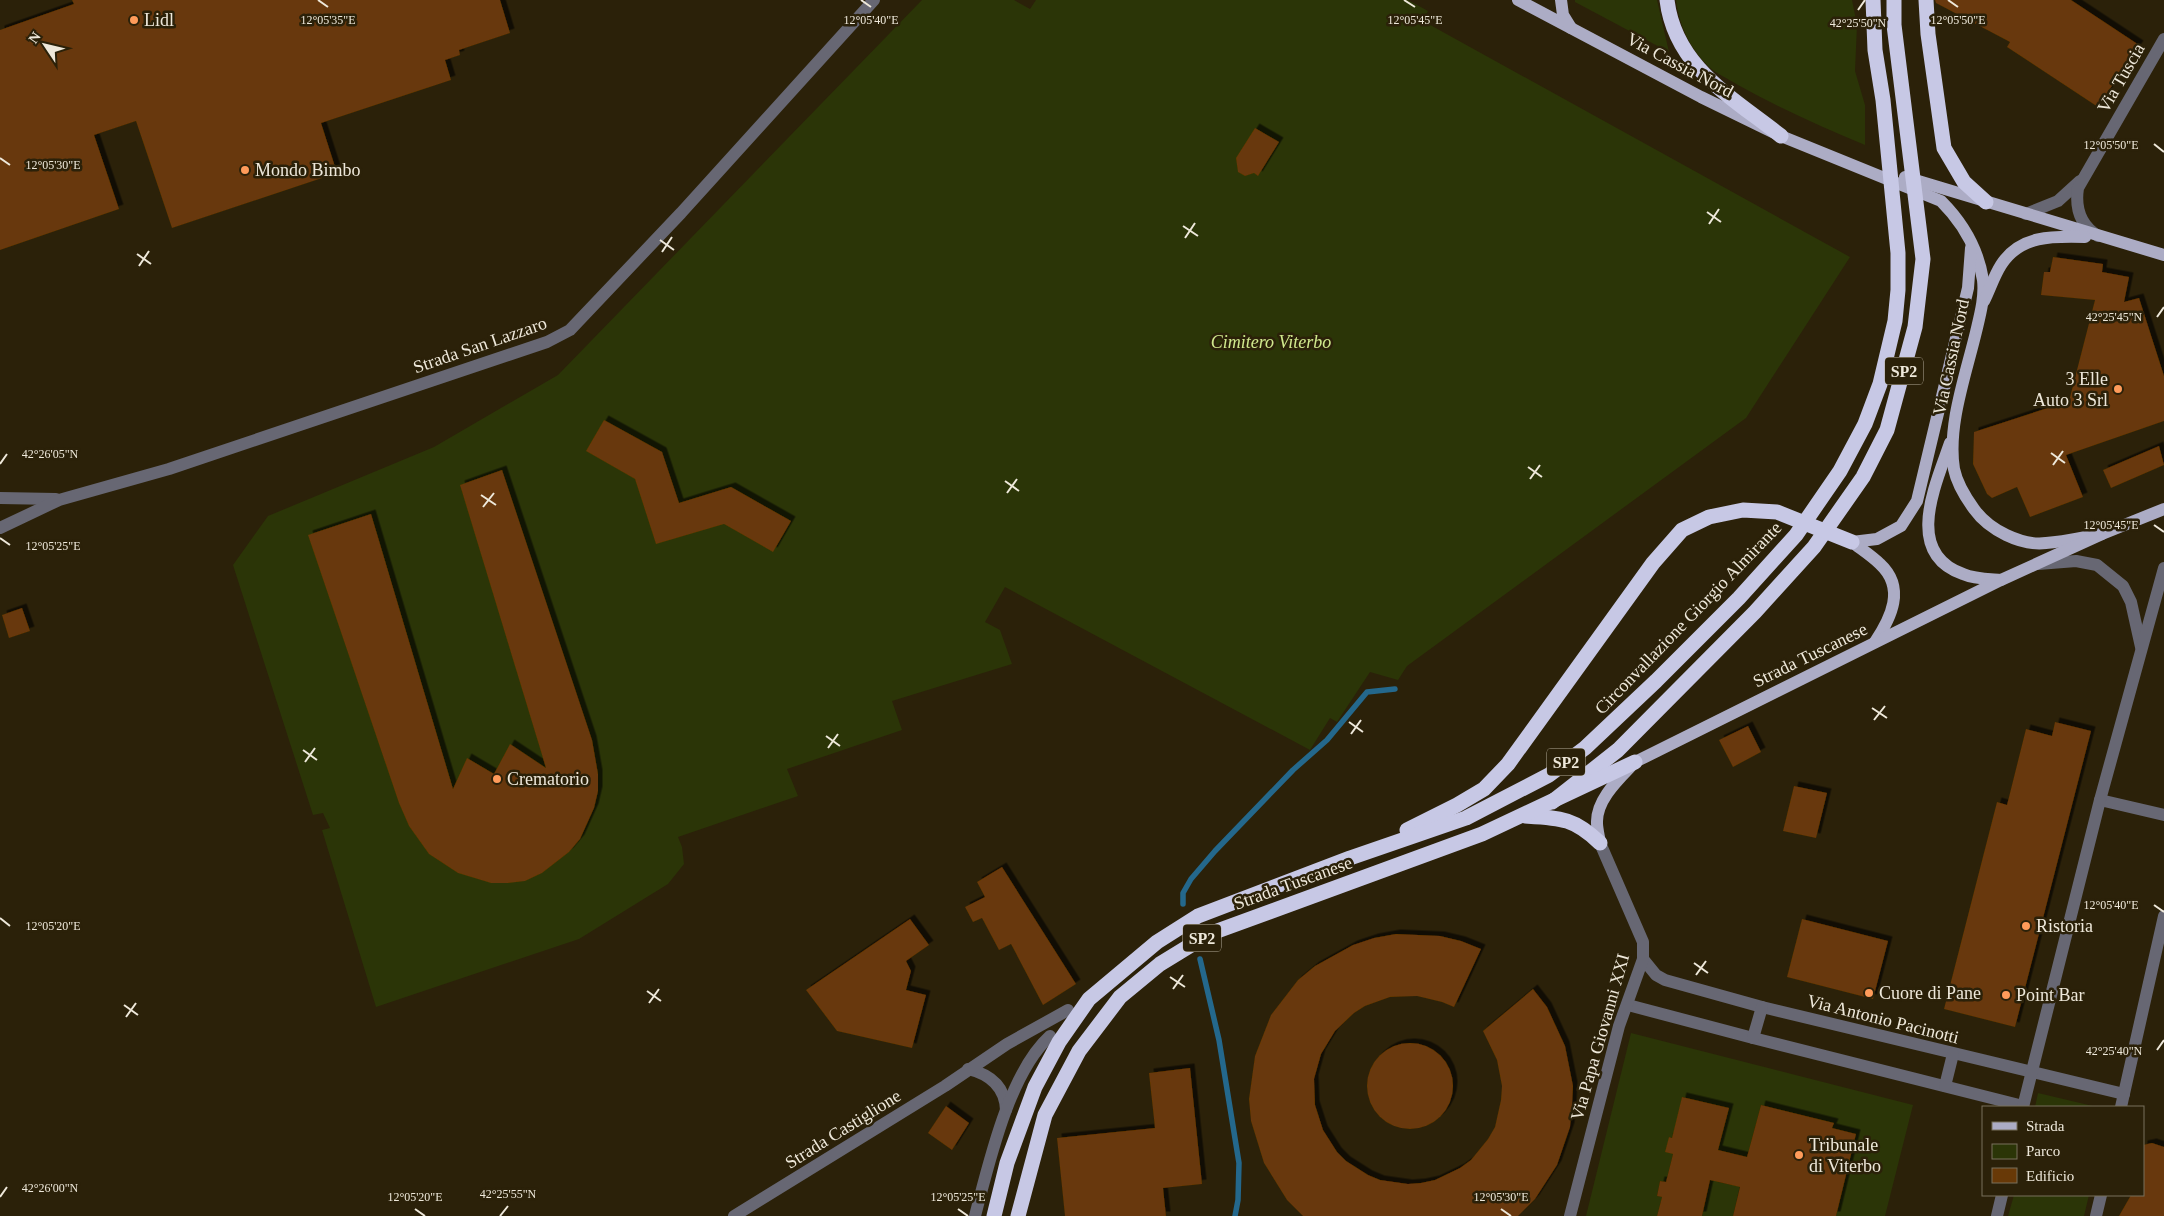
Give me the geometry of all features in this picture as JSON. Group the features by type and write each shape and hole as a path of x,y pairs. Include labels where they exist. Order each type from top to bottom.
{"highway":[{"path":"1666,0 1672,26 1687,56 1713,83 1781,136"},
{"path":"1863,0 1875,50"},
{"name":"Circonvallazione Giorgio Almirante","path":"1350,858 1466,818 1549,775 1585,748 1739,598 1796,535 1840,471 1865,424 1880,384 1895,321 1898,290 1898,253 1883,100 1875,50 1873,0"},
{"name":"SP2","path":"1552,802 1618,750 1754,612 1814,547 1862,477 1887,430 1907,363 1915,328 1923,259 1894,25 1894,0"},
{"path":"1926,0 1928,34 1944,148 1964,182 1986,202"},
{"path":"1350,858 1457,805 1484,789 1508,764 1653,563 1682,530 1709,518 1743,510 1777,512 1852,542"},
{"name":"SP2","path":"1552,802 1635,762"},
{"name":"Strada Tuscanese","path":"1018,1216 1045,1115 1079,1051 1120,997 1160,964 1209,934 1482,834 1552,802"},
{"path":"1524,816 1546,817 1580,825 1600,843"},
{"name":"Strada Tuscanese","path":"994,1216 1007,1163 1035,1087 1059,1042 1089,999 1157,942 1198,916 1350,858"},
{"path":"1068,1010 1089,999"}],"main road":[{"name":"Via Cassia Nord","path":"1518,0 1701,97 1781,136 1941,201 1956,216 1972,241 1983,280 1983,304 1952,436 1954,470 1964,495 1980,518 1994,530 2020,540 2044,544 2102,534"},
{"path":"1561,0 1563,15 1571,28"},
{"name":"Via Cassia Nord","path":"1828,155 2164,255"},
{"path":"1983,304 2002,264 2015,251 2030,241 2043,237 2100,237"},
{"path":"1852,542 1877,539 1901,526 1917,501 1968,288 1972,241"},
{"path":"1952,436 1932,496 1927,525 1931,546 1943,564 1963,575 2001,580"},
{"name":"Via Cassia Nord","path":"2001,580 2102,534 2164,509"},
{"path":"1852,542 1882,565 1893,585 1894,603 1888,623 1874,644"},
{"name":"Strada Tuscanese","path":"1635,762 2001,580"},
{"path":"1600,843 1597,822 1598,810 1604,799 1635,762"}],"street":[{"name":"Strada San Lazzaro","path":"0,528 59,500 170,469 547,342 570,330 681,213 874,0"},
{"name":"Via Tuscia","path":"2100,237 2085,225 2077,207 2078,188 2164,40"},
{"path":"2026,214 2058,201 2082,179"},
{"name":"Strada San Lazzaro","path":"0,498 59,500"},
{"path":"2038,564 2076,561 2097,565 2123,586 2131,602 2141,649"},
{"path":"2023,1106 2100,800 2164,568"},
{"path":"2100,800 2164,815"},
{"name":"Via Papa Giovanni XXI","path":"1570,1216 1619,1026 1643,959 1643,942 1600,843"},
{"path":"2121,1106 2164,916"},
{"name":"Via Antonio Pacinotti","path":"1643,959 1656,974 1665,980 1762,1007 2124,1094"},
{"path":"1628,1005 2019,1106"},
{"path":"1753,1038 1762,1007"},
{"name":"Strada Castiglione","path":"734,1216 945,1086 968,1069 1031,1030 1068,1010"},
{"path":"975,1216 988,1165 1017,1080 1040,1045 1050,1036"},
{"path":"1945,1086 1953,1054"},
{"path":"968,1069 979,1072 996,1083 1006,1100 1006,1112"},
{"path":"1997,1216 2002,1196"},
{"path":"2096,1216 2100,1196"}],"green space":[{"name":"Cimitero Viterbo","path":"922,0 1014,0 1030,9 1036,0 1408,0 1428,11 1423,21 1850,257 1746,418 1407,666 1398,680 1370,672 1337,722 1330,718 1310,750 1005,587 985,622 1000,630 1012,664 892,701 902,730 787,769 798,796 678,837 682,847 684,864 668,884 579,939 376,1007 322,830 330,828 323,813 313,815 233,565 268,516 434,447 558,375"},
{"path":"1575,0 1657,0 1669,52 1575,2"},
{"path":"1676,0 1852,0 1857,25 1855,71 1865,105 1865,145 1785,109 1712,70 1702,60 1686,36"},
{"path":"1631,1033 1913,1105 1885,1216 1836,1216 1856,1134 1832,1128 1833,1123 1761,1105 1747,1157 1718,1150 1728,1108 1683,1097 1676,1139 1669,1137 1673,1154 1666,1182 1660,1181 1657,1196 1662,1197 1657,1216 1586,1216"},
{"path":"2038,1093 2093,1106 2035,1106"},
{"path":"1715,1161 1718,1182 1732,1185 1735,1174 1742,1176 1733,1216 1702,1216"},
{"path":"2014,1196 2089,1196 2084,1216 2008,1216"}],"building":[{"path":"72,0 500,0 510,33 459,50 460,55 445,60 451,80 321,123 337,173 172,228 136,121 94,135 119,209 0,250 0,30 74,4"},
{"path":"1935,0 2071,0 2139,45 2098,107 2007,47 2010,42 1936,3"},
{"path":"1255,128 1279,142 1258,176 1254,173 1245,176 1238,172 1236,158"},
{"name":"3 Elle Auto 3 Srl","path":"2053,257 2103,264 2102,272 2129,277 2124,302 2139,298 2164,376 2164,421 2066,455 2083,497 2030,517 2017,487 1992,498 1987,494 1973,464 1974,432 2069,401 2095,300 2041,295 2044,272 2050,272"},
{"path":"604,420 662,452 679,503 731,487 791,521 773,552 724,524 656,544 635,479 586,451"},
{"path":"2159,446 2164,465 2111,488 2103,470"},
{"path":"502,470 592,740 598,774 598,791 594,808 580,839 569,852 542,873 525,881 491,883 458,873 429,854 409,826 399,803 308,535 371,514 453,789 467,758 494,774 510,744 546,768 460,485"},
{"path":"22,608 30,631 9,638 2,615"},
{"path":"2055,722 2091,731 2015,1027 1944,1009 1997,802 2007,805 2026,729 2052,736"},
{"path":"1748,726 1761,752 1733,767 1719,740"},
{"path":"1794,786 1827,793 1816,838 1783,831"},
{"path":"1002,867 1076,984 1043,1005 1011,944 999,950 982,918 973,922 965,907 985,897 977,882"},
{"path":"910,919 929,945 906,961 911,971 906,990 926,995 912,1048 837,1031 806,990"},
{"path":"1802,919 1888,941 1873,999 1787,977"},
{"path":"1396,934 1440,936 1461,941 1481,949 1454,1007 1417,996 1390,997 1365,1006 1354,1013 1335,1031 1321,1054 1314,1079 1315,1105 1323,1130 1337,1152 1346,1161 1380,1180 1408,1184 1421,1183 1435,1180 1460,1168 1471,1160 1488,1139 1495,1127 1501,1100 1502,1086 1497,1060 1483,1031 1533,989 1547,1007 1565,1046 1573,1086 1572,1106 1570,1127 1557,1165 1535,1199 1518,1216 1303,1216 1287,1200 1264,1163 1251,1121 1249,1099 1255,1056 1271,1015 1298,980 1315,966 1353,945 1374,938"},
{"path":"1402,1043 1418,1043 1427,1046 1441,1055 1450,1069 1453,1086 1450,1103 1441,1117 1427,1126 1418,1129 1402,1129 1386,1122 1374,1110 1367,1094 1367,1078 1374,1062 1386,1050"},
{"path":"1190,1068 1202,1184 1163,1188 1166,1216 1065,1216 1057,1138 1155,1128 1149,1073"},
{"name":"Tribunale di Viterbo","path":"1682,1097 1729,1108 1718,1150 1747,1157 1761,1105 1834,1123 1832,1128 1856,1134 1836,1216 1733,1216 1740,1187 1710,1180 1702,1216 1657,1216 1662,1197 1657,1196 1660,1181 1666,1182 1673,1154 1665,1152 1669,1137 1672,1138"},
{"path":"946,1106 969,1123 952,1150 928,1133"},
{"path":"2152,1143 2164,1147 2164,1216 2119,1216 2130,1196 2144,1196 2144,1145"}],"waterway":[{"path":"1183,904 1183,893 1191,879 1215,851 1293,770 1327,740 1367,692 1395,689"},
{"path":"1200,959 1219,1040 1239,1163 1238,1200 1235,1216"}],"place":[{"name":"Lidl","path":"134,20"},
{"name":"Mondo Bimbo","path":"245,170"},
{"name":"3 Elle Auto 3 Srl","path":"2118,389"},
{"name":"Crematorio","path":"497,779"},
{"name":"Ristoria","path":"2026,926"},
{"name":"Cuore di Pane","path":"1869,993"},
{"name":"Point Bar","path":"2006,995"},
{"name":"Tribunale di Viterbo","path":"1799,1155"}]}
